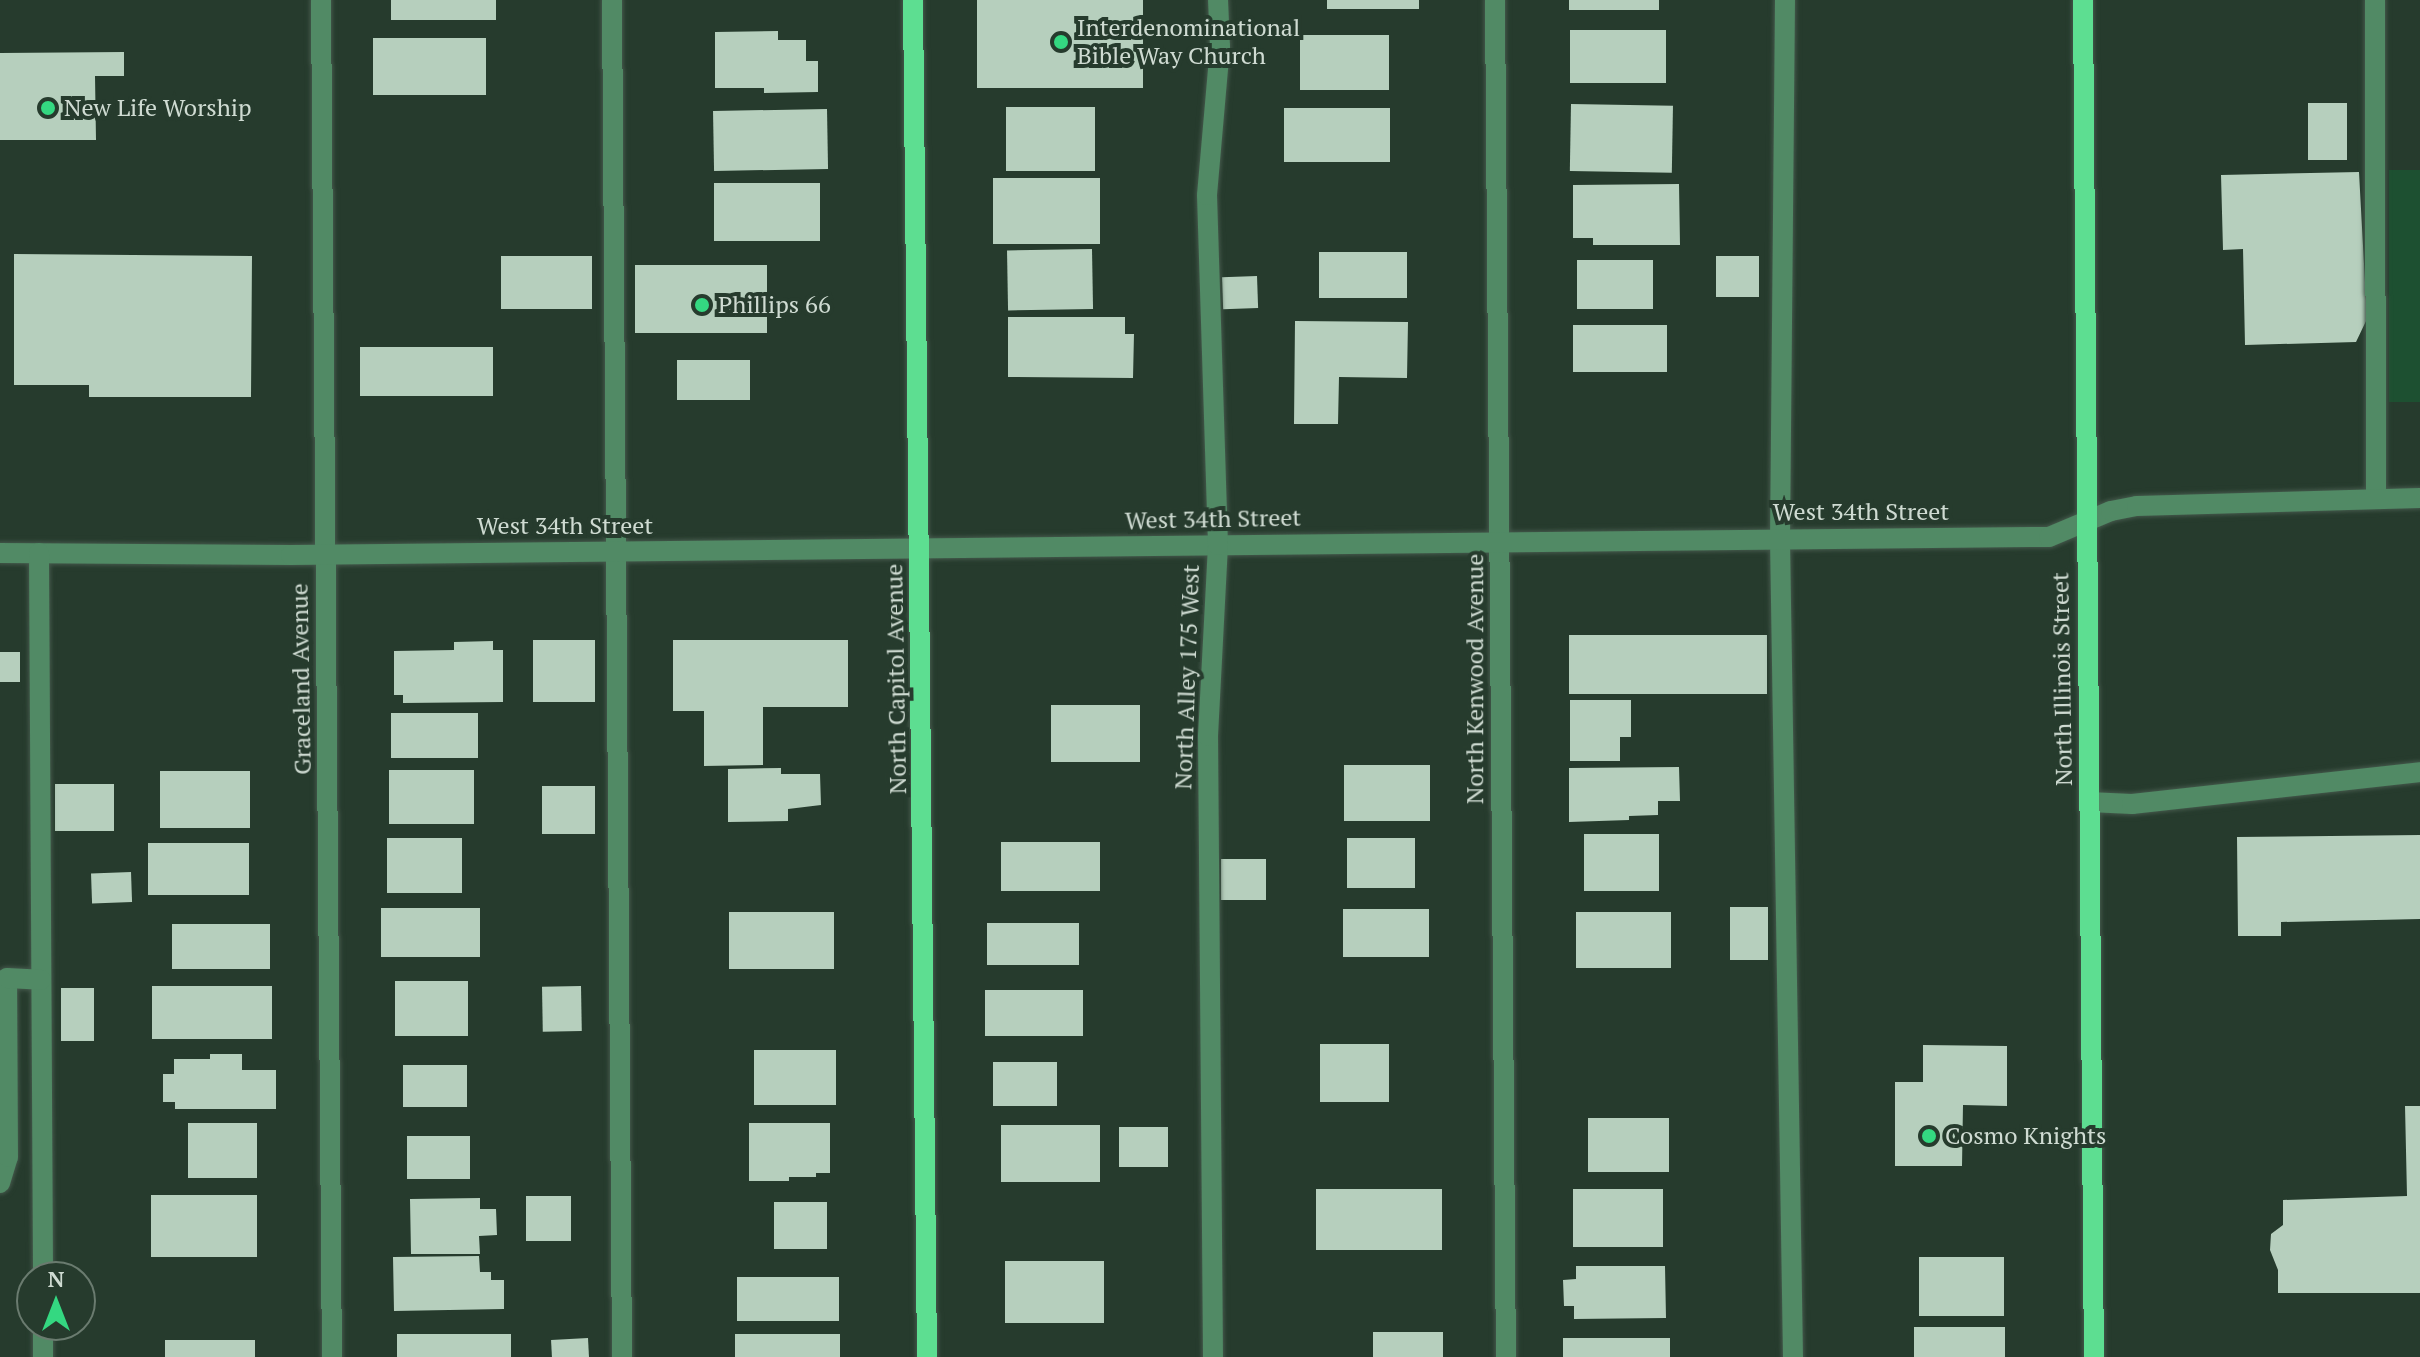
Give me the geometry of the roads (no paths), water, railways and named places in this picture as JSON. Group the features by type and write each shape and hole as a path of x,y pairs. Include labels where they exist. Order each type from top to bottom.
{"main road":[{"name":"North Capitol Avenue","path":"913,0 927,1357"},
{"name":"North Illinois Street","path":"2083,0 2094,1357"}],"street":[{"name":"Graceland Avenue","path":"321,0 332,1357"},
{"path":"612,0 622,1357"},
{"name":"North Alley 175 West","path":"1213,1357 1208,736 1218,545 1207,195 1220,47 1218,0"},
{"name":"North Kenwood Avenue","path":"1495,0 1506,1357"},
{"path":"1785,0 1780,539 1793,1357"},
{"path":"2375,0 2376,499"},
{"name":"West 34th Street","path":"0,553 614,552 2049,537 2111,511 2137,506 2420,498"},
{"path":"39,553 43,1261"},
{"path":"2089,802 2139,803 2420,772"},
{"path":"0,1183 8,1157 4,978 41,980"}],"place":[{"name":"Interdenominational Bible Way Church","path":"1061,42"},
{"name":"New Life Worship","path":"48,108"},
{"name":"Phillips 66","path":"702,305"},
{"name":"Cosmo Knights","path":"1929,1136"}]}
